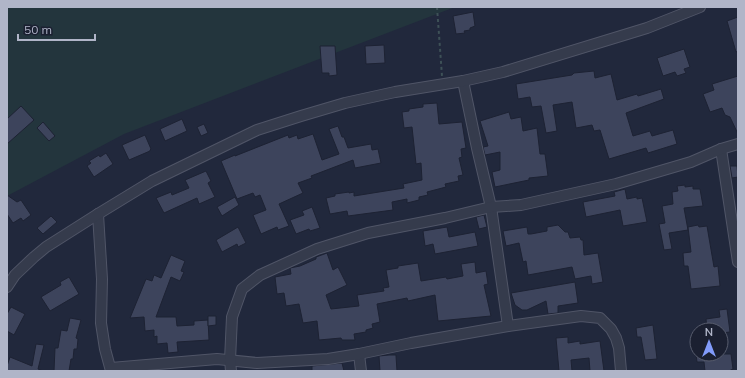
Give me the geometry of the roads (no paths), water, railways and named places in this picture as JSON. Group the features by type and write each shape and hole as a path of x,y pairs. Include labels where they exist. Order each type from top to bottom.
{"street":[{"path":"7,287 15,276 38,254 98,214 152,182 258,130 345,103 395,92 463,81 509,70 647,28 700,7"},
{"path":"463,81 491,207 508,326"},
{"path":"231,371 230,360 232,317 242,289 260,276 317,249 368,233 445,218 491,207 521,205 616,184 692,162 738,144"},
{"path":"721,150 738,262"},
{"path":"98,214 102,279 101,323 105,349 111,369 217,359 257,363 328,359 508,326 580,316 600,318 611,329 619,348 621,371"},
{"path":"359,354 361,371"}]}
